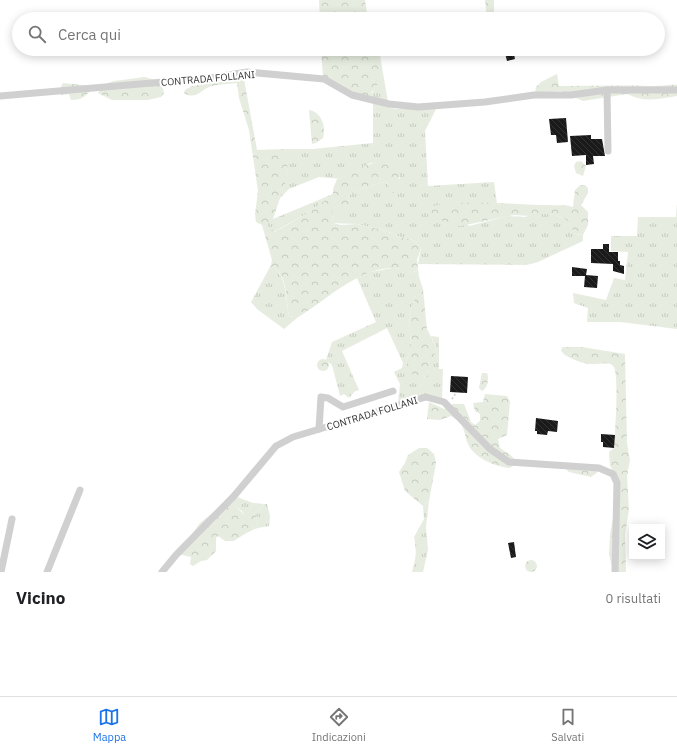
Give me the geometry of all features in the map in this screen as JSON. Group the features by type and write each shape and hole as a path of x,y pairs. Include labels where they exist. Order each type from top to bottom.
{"street":[{"name":"CONTRADA FOLLANI","path":"0,96 210,78 247,72 324,79 352,95 389,104 418,107 459,104 534,95 571,95 607,90 677,90"},
{"path":"607,90 608,151"},
{"path":"318,429 321,397 328,398 343,407 393,391"},
{"name":"CONTRADA FOLLANI","path":"162,572 176,555 234,496 276,446 294,437 318,429 426,397 444,402 490,449 509,462 599,468 607,470 613,474 617,483 615,572"},
{"path":"47,572 80,490"},
{"path":"1,572 12,519"}],"green space":[{"path":"319,0 365,0 367,12 320,12"},
{"path":"485,0 494,0 494,12 486,12"},
{"path":"322,56 380,56 383,73 376,87 369,95 350,91 323,76"},
{"path":"383,73 388,102 365,95 372,93"},
{"path":"557,74 559,86 677,85 677,96 658,99 639,99 627,94 583,101 561,91 535,93 536,87 541,82"},
{"path":"145,77 154,80 162,86 164,93 161,97 148,100 112,100 98,93 105,84 114,81"},
{"path":"244,79 257,150 285,149 288,160 286,180 273,219 266,225 275,232 311,211 333,194 333,189 337,179 342,179 370,164 385,161 392,163 400,173 397,182 397,189 393,193 389,192 388,183 384,182 355,191 347,197 352,209 346,212 334,207 332,213 333,223 341,225 357,224 386,231 397,236 413,240 421,248 417,260 418,268 413,273 398,268 382,269 367,273 337,290 297,318 289,316 284,281 277,270 271,265 272,260 262,225 256,222 255,214 258,191 249,130 239,98 237,83 212,86 191,96 184,93 185,90 192,86"},
{"path":"63,83 92,86 84,97 71,100 69,94 61,95 60,89"},
{"path":"373,103 396,109 436,109 425,131 428,186 494,182 497,204 450,204 469,226 508,216 525,217 536,213 542,213 555,215 567,220 575,234 583,235 583,241 538,262 526,265 418,264 421,248 413,240 397,236 386,231 357,224 333,223 332,213 334,207 337,208 349,201 347,197 355,191 384,182 388,183 389,188 400,178 395,165 382,162 370,163 342,179 319,177 289,189 280,198 287,174 285,149 313,149 373,143"},
{"path":"309,110 313,111 320,117 324,129 323,138 312,144"},
{"path":"581,161 586,166 583,176 576,173 574,166 576,162"},
{"path":"580,185 585,185 588,188 588,193 581,205 588,212 588,225 583,235 575,234 567,220 555,215 536,213 530,216 514,215 461,226 447,224 430,212 428,207 445,204 479,202 565,205 573,207 575,190"},
{"path":"333,194 311,211 274,232 266,225 273,219"},
{"path":"677,204 677,329 620,322 587,322 588,308 574,303 573,293 606,300 614,278 625,280 628,252 611,251 611,236 637,236 638,217 676,217"},
{"path":"271,265 276,270 283,282 289,316 297,318 284,329 257,309 251,302"},
{"path":"393,268 405,269 413,273 418,268 423,289 416,285 416,295 409,316 411,348 407,360 422,380 428,375 436,347 431,336 439,337 439,369 443,369 442,399 428,397 398,404 400,384 394,372 402,368 403,363 387,328 342,351 359,390 354,392 349,398 344,394 340,396 332,365 326,360 332,342 376,322 357,278 370,272"},
{"path":"416,284 423,289 427,329 436,347 428,375 422,380 413,375 407,366 407,360 411,348 409,316 416,295"},
{"path":"563,347 582,347 625,354 627,443 630,460 627,476 629,509 625,535 626,572 613,572 609,554 610,534 616,503 617,478 610,466 609,452 614,448 616,382 614,367 607,363 588,364 574,360 563,353 561,350"},
{"path":"325,359 328,360 328,370 321,371 318,370 317,363 318,360"},
{"path":"482,373 487,373 488,383 482,391 479,388"},
{"path":"485,394 507,396 510,402 507,435 498,439 500,448 514,458 516,464 510,468 492,464 475,454 468,444 462,425 451,416 440,420 427,419 429,402 444,409 453,404 464,404 471,422 475,425 480,421 480,414 475,411 473,403 483,402"},
{"path":"419,448 427,448 434,454 436,463 429,501 423,506 405,491 399,472 408,455"},
{"path":"566,469 599,471 591,477 569,472"},
{"path":"237,497 253,503 246,518 242,511 231,503"},
{"path":"227,501 235,505 246,517 253,503 264,504 256,514 258,528 234,541 225,541 218,536 216,538 216,551 207,560 201,561 193,566 190,564 191,557 178,554 200,523"},
{"path":"429,501 426,527 428,550 423,572 412,572 416,555 414,537 424,519 423,506"},
{"path":"264,504 267,504 270,516 269,526 258,528 256,514"},
{"path":"531,560 535,562 537,566 535,570 531,572 527,570 525,566 527,562"}],"building":[{"path":"506,56 514,56 515,59 507,61"},
{"path":"566,118 568,142 557,143 556,135 551,135 549,119"},
{"path":"591,135 591,139 602,139 605,156 593,156 594,164 586,165 586,155 572,156 570,136"},
{"path":"603,244 609,244 609,252 618,252 618,261 620,261 620,265 624,266 624,274 613,271 613,264 591,263 591,249 603,249"},
{"path":"572,267 587,269 586,275 598,276 597,288 584,287 585,276 572,276"},
{"path":"451,376 468,377 467,393 450,392"},
{"path":"536,418 558,421 557,432 548,431 547,435 537,434 537,431 535,431"},
{"path":"601,434 615,435 614,448 603,447 603,442 601,442"},
{"path":"514,542 516,557 511,558 508,543"}]}
